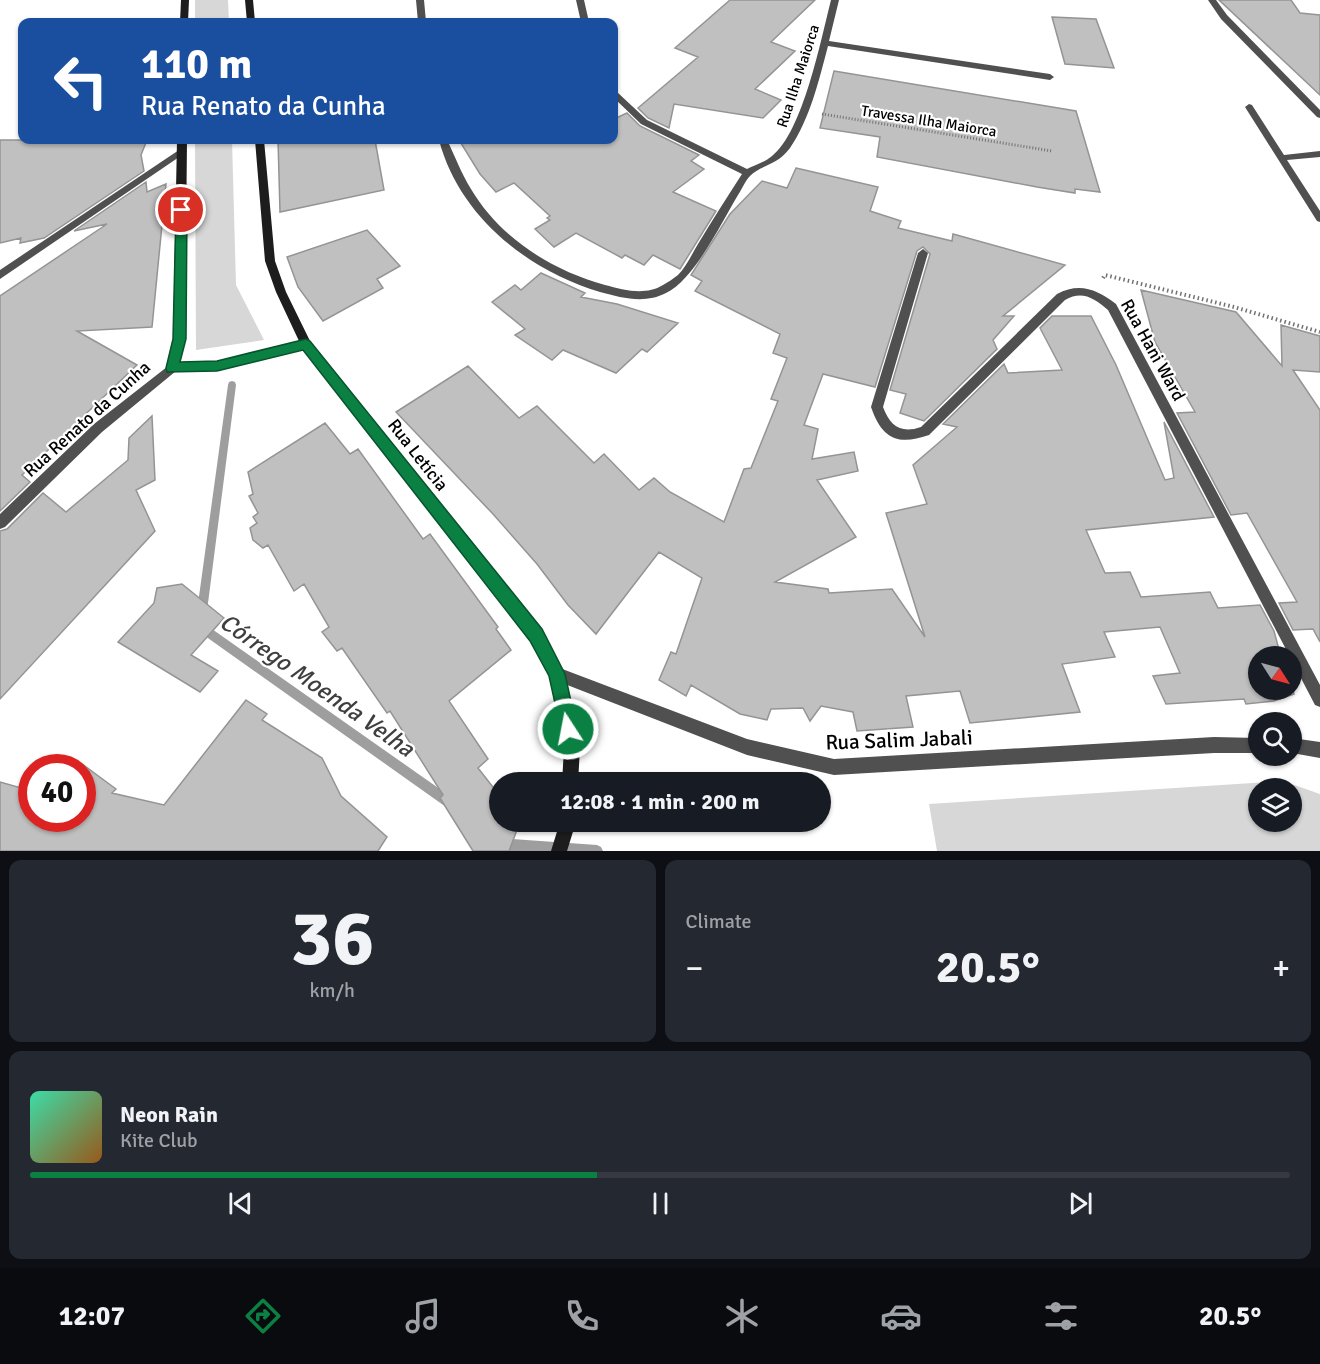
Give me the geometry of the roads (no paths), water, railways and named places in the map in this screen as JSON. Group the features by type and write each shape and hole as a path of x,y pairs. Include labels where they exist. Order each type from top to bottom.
{"street":[{"path":"184,18 185,0"},
{"path":"249,0 251,18"},
{"path":"420,0 422,18"},
{"path":"580,0 584,18"},
{"name":"Rua Ilha Maiorca","path":"747,173 777,158 791,139 803,111 835,0"},
{"path":"1212,0 1224,17 1320,115"},
{"path":"824,43 1050,77"},
{"path":"444,144 449,156 480,209 523,252 583,284 629,295 651,296 668,289 683,276 747,173 644,122 618,98"},
{"path":"1250,107 1320,219"},
{"name":"Rua Renato da Cunha","path":"172,368 179,339 182,144"},
{"name":"Rua Letícia","path":"260,144 270,261 281,292 306,344 536,635 557,674 572,748 571,772"},
{"path":"0,275 182,151"},
{"path":"1281,158 1320,154"},
{"name":"Rua Hani Ward","path":"923,253 877,407 881,420 899,435 912,436 925,431 1061,297 1071,291 1091,292 1112,307 1320,700"},
{"name":"Rua Renato da Cunha","path":"0,523 98,428 172,368 217,366 306,344"},
{"name":"Rua Salim Jabali","path":"557,674 747,747 834,767 1202,746 1248,746"},
{"path":"1302,747 1320,750"},
{"path":"559,851 565,832"}],"waterway":[{"name":"Córrego Moenda Velha","path":"202,611 232,385"},
{"name":"Córrego Moenda Velha","path":"202,627 450,803"},
{"name":"Córrego Moenda Velha","path":"503,840 510,845 597,851"}]}
